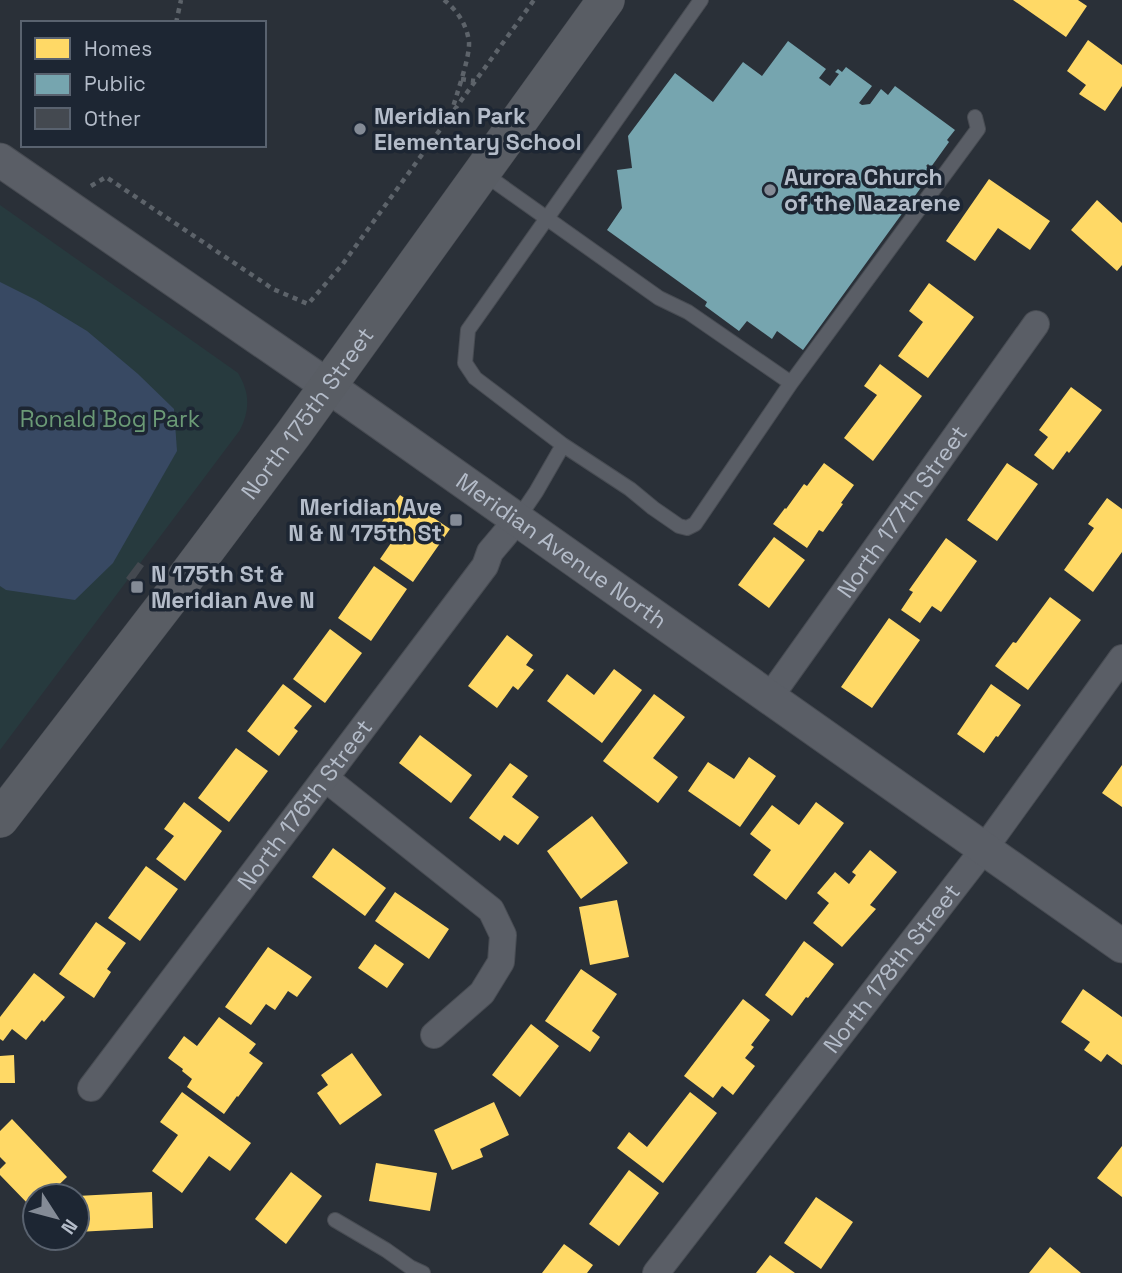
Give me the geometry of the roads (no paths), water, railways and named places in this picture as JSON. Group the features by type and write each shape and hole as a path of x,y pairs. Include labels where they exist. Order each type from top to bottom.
{"main road":[{"name":"North 175th Street","path":"0,819 188,575 328,386 606,0"}],"street":[{"name":"Meridian Avenue North","path":"0,160 328,386 1122,946"},
{"name":"North 177th Street","path":"769,698 1036,324"},
{"name":"North 176th Street","path":"91,1088 485,566 490,552 517,520"},
{"name":"North 178th Street","path":"656,1273 984,849 1119,669"},
{"path":"325,778 491,910 503,935 501,962 482,993 433,1035"}],"lane":[{"path":"701,0 468,330 465,363 475,379 679,526 687,528 695,524 790,383 978,129 975,117"},
{"path":"482,172 659,298 688,312 790,383"},
{"path":"517,520 537,492 563,445"},
{"path":"335,1220 423,1273"}],"water":[{"path":"0,282 87,331 174,409 177,451 113,563 75,600 6,590 0,586"}],"place":[{"name":"Meridian Park Elementary School","path":"360,129"},
{"name":"Aurora Church of the Nazarene","path":"770,190"},
{"name":"Meridian Ave N & N 175th St","path":"456,520"},
{"name":"N 175th St & Meridian Ave N","path":"137,587"}],"park label":[{"name":"Ronald Bog Park","path":"110,419"}]}
